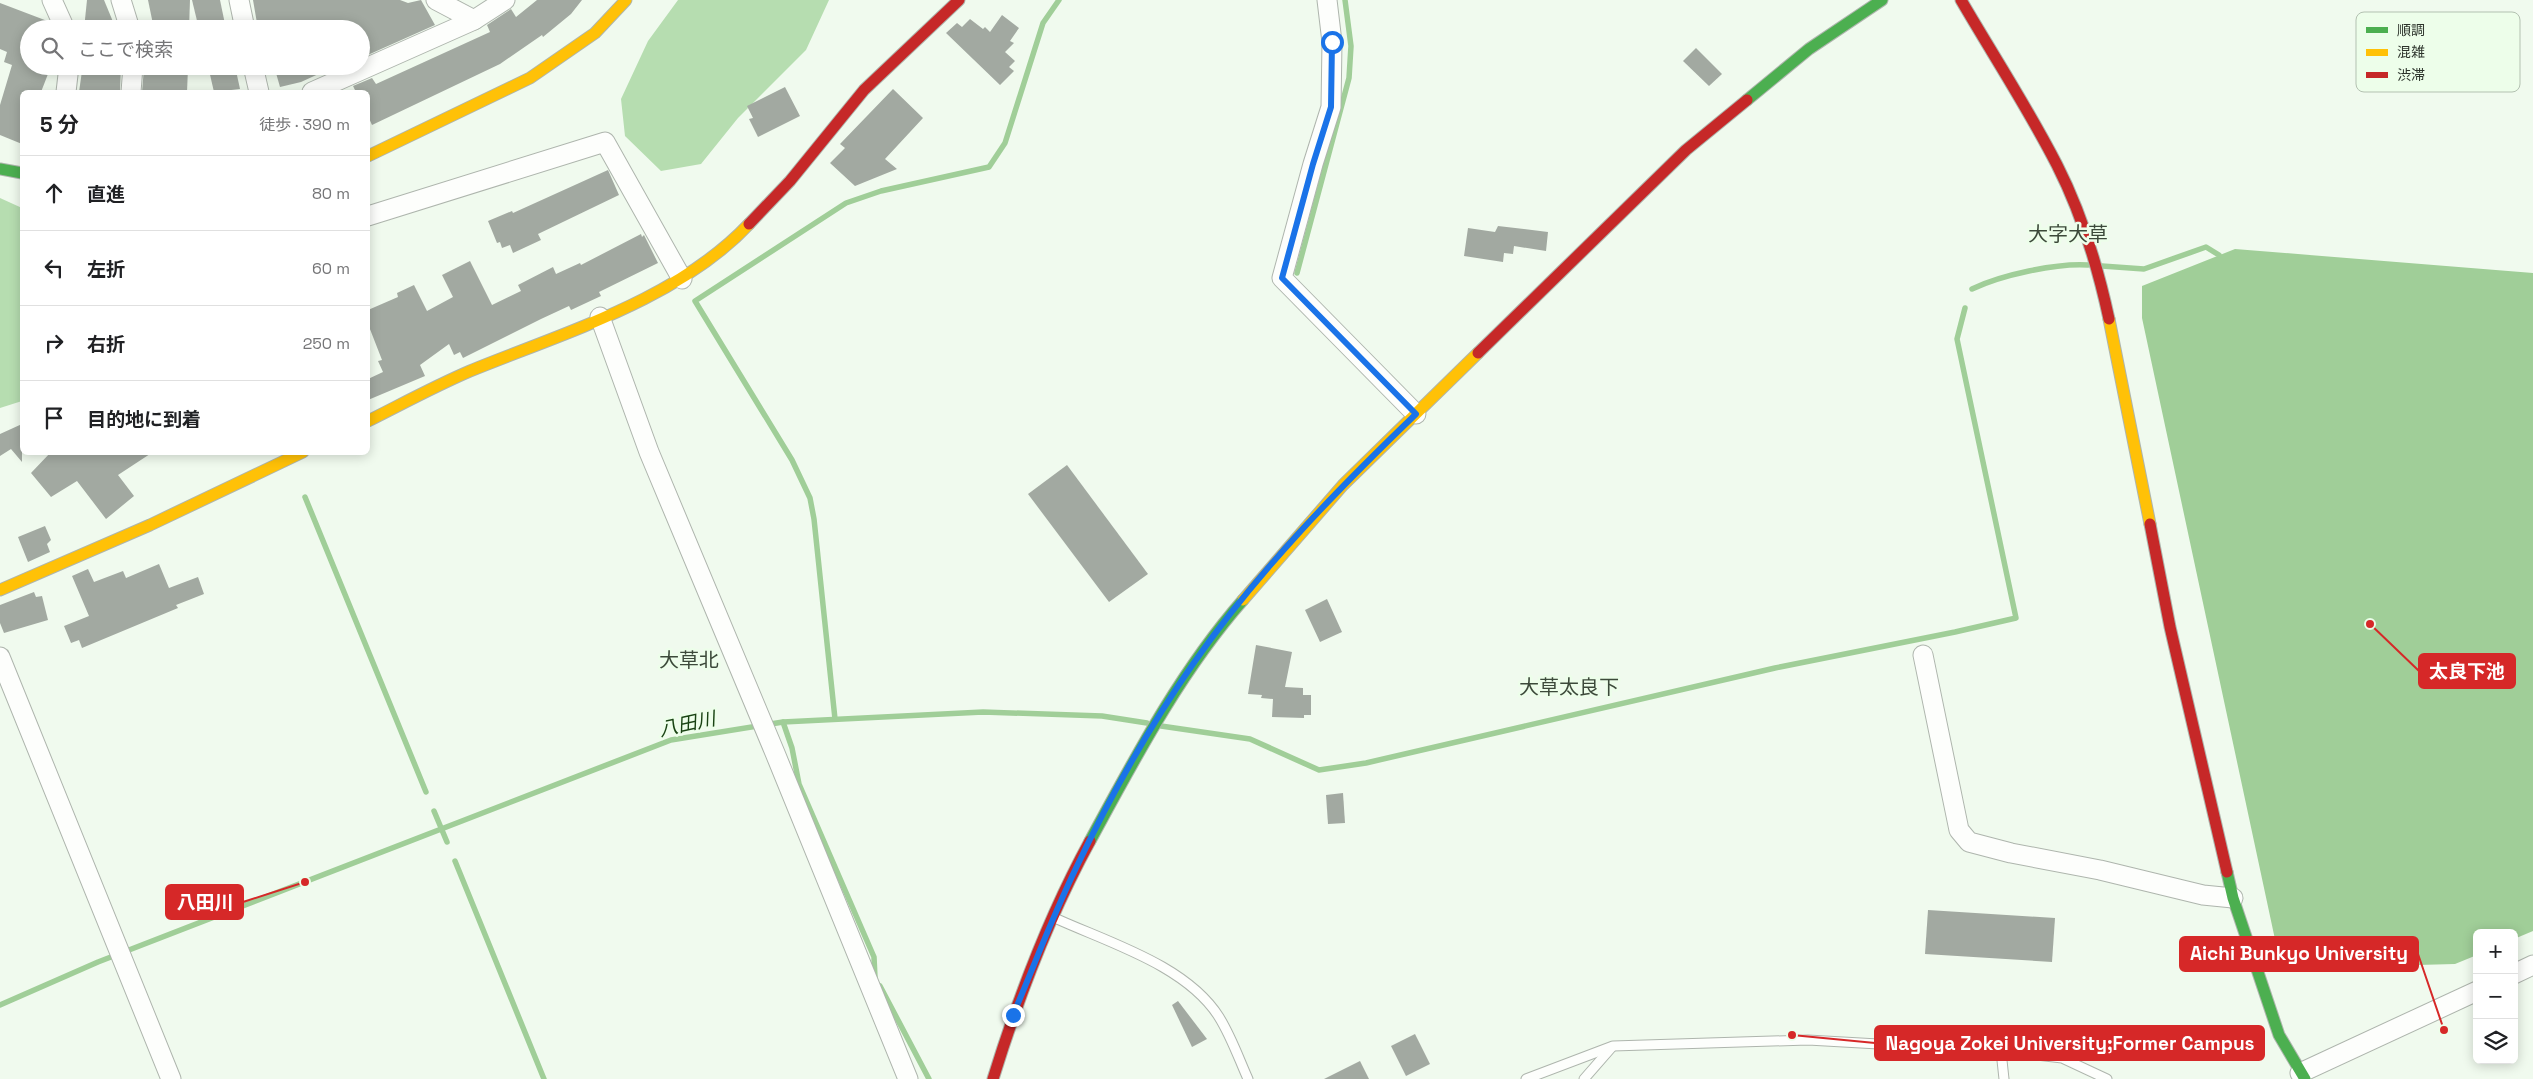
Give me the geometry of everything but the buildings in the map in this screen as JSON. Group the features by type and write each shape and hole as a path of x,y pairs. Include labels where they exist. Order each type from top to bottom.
{"street":[{"path":"52,0 61,20"},
{"path":"121,0 127,20"},
{"path":"239,0 243,20"},
{"path":"436,0 474,20"},
{"path":"370,66 474,20 505,0"},
{"path":"370,155 530,78 595,33 625,0"},
{"path":"370,420 468,372 574,330 682,279 735,239 790,181 864,90 959,0"},
{"path":"1327,0 1332,42 1331,107 1313,164 1282,278 1416,414"},
{"path":"993,1079 1013,1015 1076,867 1144,742 1229,616 1343,484 1686,150 1810,49 1882,0"},
{"path":"1962,0 2057,165 2078,216 2104,296 2170,627 2233,898 2279,1035 2303,1076 2473,993"},
{"path":"66,90 68,75"},
{"path":"131,90 132,75"},
{"path":"255,75 259,90"},
{"path":"316,90 350,75"},
{"path":"370,215 605,142 682,279"},
{"path":"0,169 20,173"},
{"path":"600,317 649,452 775,753 908,1079"},
{"path":"0,590 150,525 297,455"},
{"path":"1923,655 1959,830 1969,842 2010,853 2100,870 2204,896 2233,898"},
{"path":"0,657 171,1079"},
{"path":"2518,972 2533,965"}],"lane":[{"path":"1055,918 1165,968 1201,996 1219,1016 1248,1079"},
{"path":"1526,1079 1612,1046 1808,1040 2001,1051 2062,1058 2107,1079"},
{"path":"1584,1079 1612,1046"},
{"path":"2001,1051 2004,1079"}],"shaded area":[{"path":"678,0 829,0 806,50 738,118 701,164 661,171 625,136 621,99 648,41"},
{"path":"0,198 20,207 20,402 0,408"},
{"path":"2235,249 2533,273 2533,931 2518,937 2518,929 2473,929 2473,957 2455,964 2304,968 2276,944 2142,318 2142,286"}],"waterway":[{"path":"835,719 814,519 810,498 792,460 695,301 846,203 881,191 989,167 1005,143 1043,23 1059,0"},
{"path":"1297,273 1349,78 1351,46 1345,0"},
{"path":"2102,266 2144,269 2206,247 2219,255"},
{"path":"1972,289 1998,279 2029,271 2060,266 2088,265"},
{"path":"1161,726 1250,739 1319,770 1366,763 1775,668 2016,618 1957,339 1965,308"},
{"path":"305,497 426,792"},
{"name":"八田川","path":"0,1005 98,962 671,740 783,722 983,712 1102,716 1147,723"},
{"path":"783,722 792,748 799,784 874,957 875,978"},
{"name":"八田川","path":"434,811 447,842"},
{"path":"455,861 544,1079"},
{"path":"880,986 929,1079"}],"traffic: fast":[{"path":"1747,100 1809,49 1882,0"},
{"path":"0,169 20,173"},
{"path":"1090,841 1142,747 1179,686 1199,656 1243,600"},
{"path":"2227,872 2233,898 2279,1035 2305,1079"}],"traffic: slow":[{"path":"370,155 530,78 595,33 626,0"},
{"path":"370,420 470,371 581,328 654,293 689,273 721,250 749,224"},
{"path":"2109,319 2150,524"},
{"path":"1243,600 1343,485 1478,353"},
{"path":"0,590 150,525 297,455"}],"traffic: jam":[{"path":"749,224 790,181 864,90 959,0"},
{"path":"1961,0 2034,123 2066,183 2088,240 2109,319"},
{"path":"1478,353 1686,150 1747,100"},
{"path":"2150,524 2170,627 2227,872"},
{"path":"993,1079 1013,1018 1048,928 1090,841"}],"place":[{"name":"太良下池","path":"2370,624"},
{"name":"八田川","path":"305,882"},
{"name":"Aichi Bunkyo University","path":"2444,1030"},
{"name":"Nagoya Zokei University;Former Campus","path":"1792,1035"}],"district":[{"name":"大字大草","path":"2068,234"},
{"name":"大草北","path":"689,660"},
{"name":"大草太良下","path":"1569,687"}],"route":[{"path":"1013,1015 1076,867 1144,742 1192,665 1229,616 1343,484 1416,414 1282,278 1290,258 1294,234 1313,164 1331,107 1332,42"}]}
